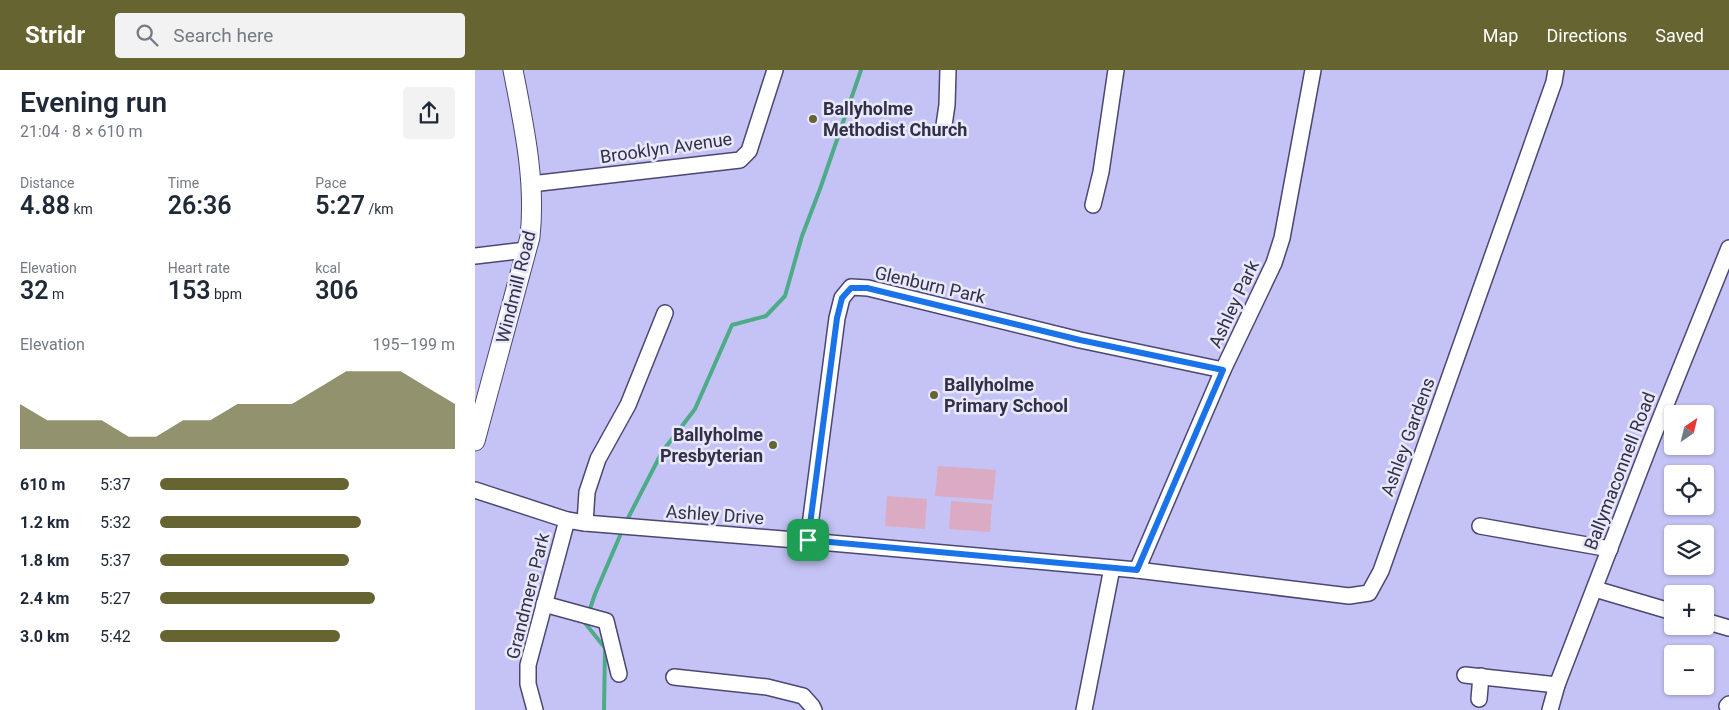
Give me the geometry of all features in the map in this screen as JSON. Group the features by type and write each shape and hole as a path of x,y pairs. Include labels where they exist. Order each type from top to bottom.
{"street":[{"name":"Windmill Road","path":"475,441 530,238 532,214 527,140 513,70"},
{"name":"Brooklyn Avenue","path":"531,184 740,160 749,152 775,70"},
{"path":"944,125 947,105 948,70"},
{"path":"1093,205 1101,172 1116,70"},
{"name":"Ashley Park","path":"1137,570 1223,370 1274,264 1281,238 1313,70"},
{"name":"Ashley Gardens","path":"1137,570 1349,596 1369,593 1381,571 1554,82 1556,70"},
{"name":"Ballymaconnell Road","path":"1550,710 1557,685 1652,439 1729,248"},
{"path":"475,256 526,250"},
{"name":"Glenburn Park","path":"808,540 837,318 842,298 851,288 867,288 1080,340 1223,370"},
{"path":"585,523 587,492 598,459 628,405 665,314"},
{"name":"Ashley Drive","path":"475,490 567,520 585,523 808,540 1137,570"},
{"name":"Grandmere Park","path":"535,710 528,684 528,665 567,520"},
{"path":"1481,526 1610,550"},
{"path":"1084,710 1113,568"},
{"path":"1595,589 1664,609"},
{"path":"544,604 606,621 619,674"},
{"path":"1714,624 1729,628"},
{"path":"1465,675 1557,685"},
{"path":"1479,699 1481,676"},
{"path":"674,677 767,688 803,696 814,710"}],"shaded area":[{"path":"938,466 996,470 993,500 935,496"},
{"path":"887,496 927,499 925,529 885,526"},
{"path":"951,501 992,504 990,532 949,529"}],"waterway":[{"path":"626,522 662,452 695,409 732,325 766,316 785,296 802,236 861,70"},
{"path":"589,612 622,531"},
{"path":"587,619 585,623 605,648 604,710"}],"place":[{"name":"Ballyholme Methodist Church","path":"813,119"},
{"name":"Ballyholme Primary School","path":"934,395"},
{"name":"Ballyholme Presbyterian","path":"773,445"}],"route":[{"path":"851,288 867,288 1080,340 1223,370 1137,570 808,540 837,318 842,298 851,288"}]}
